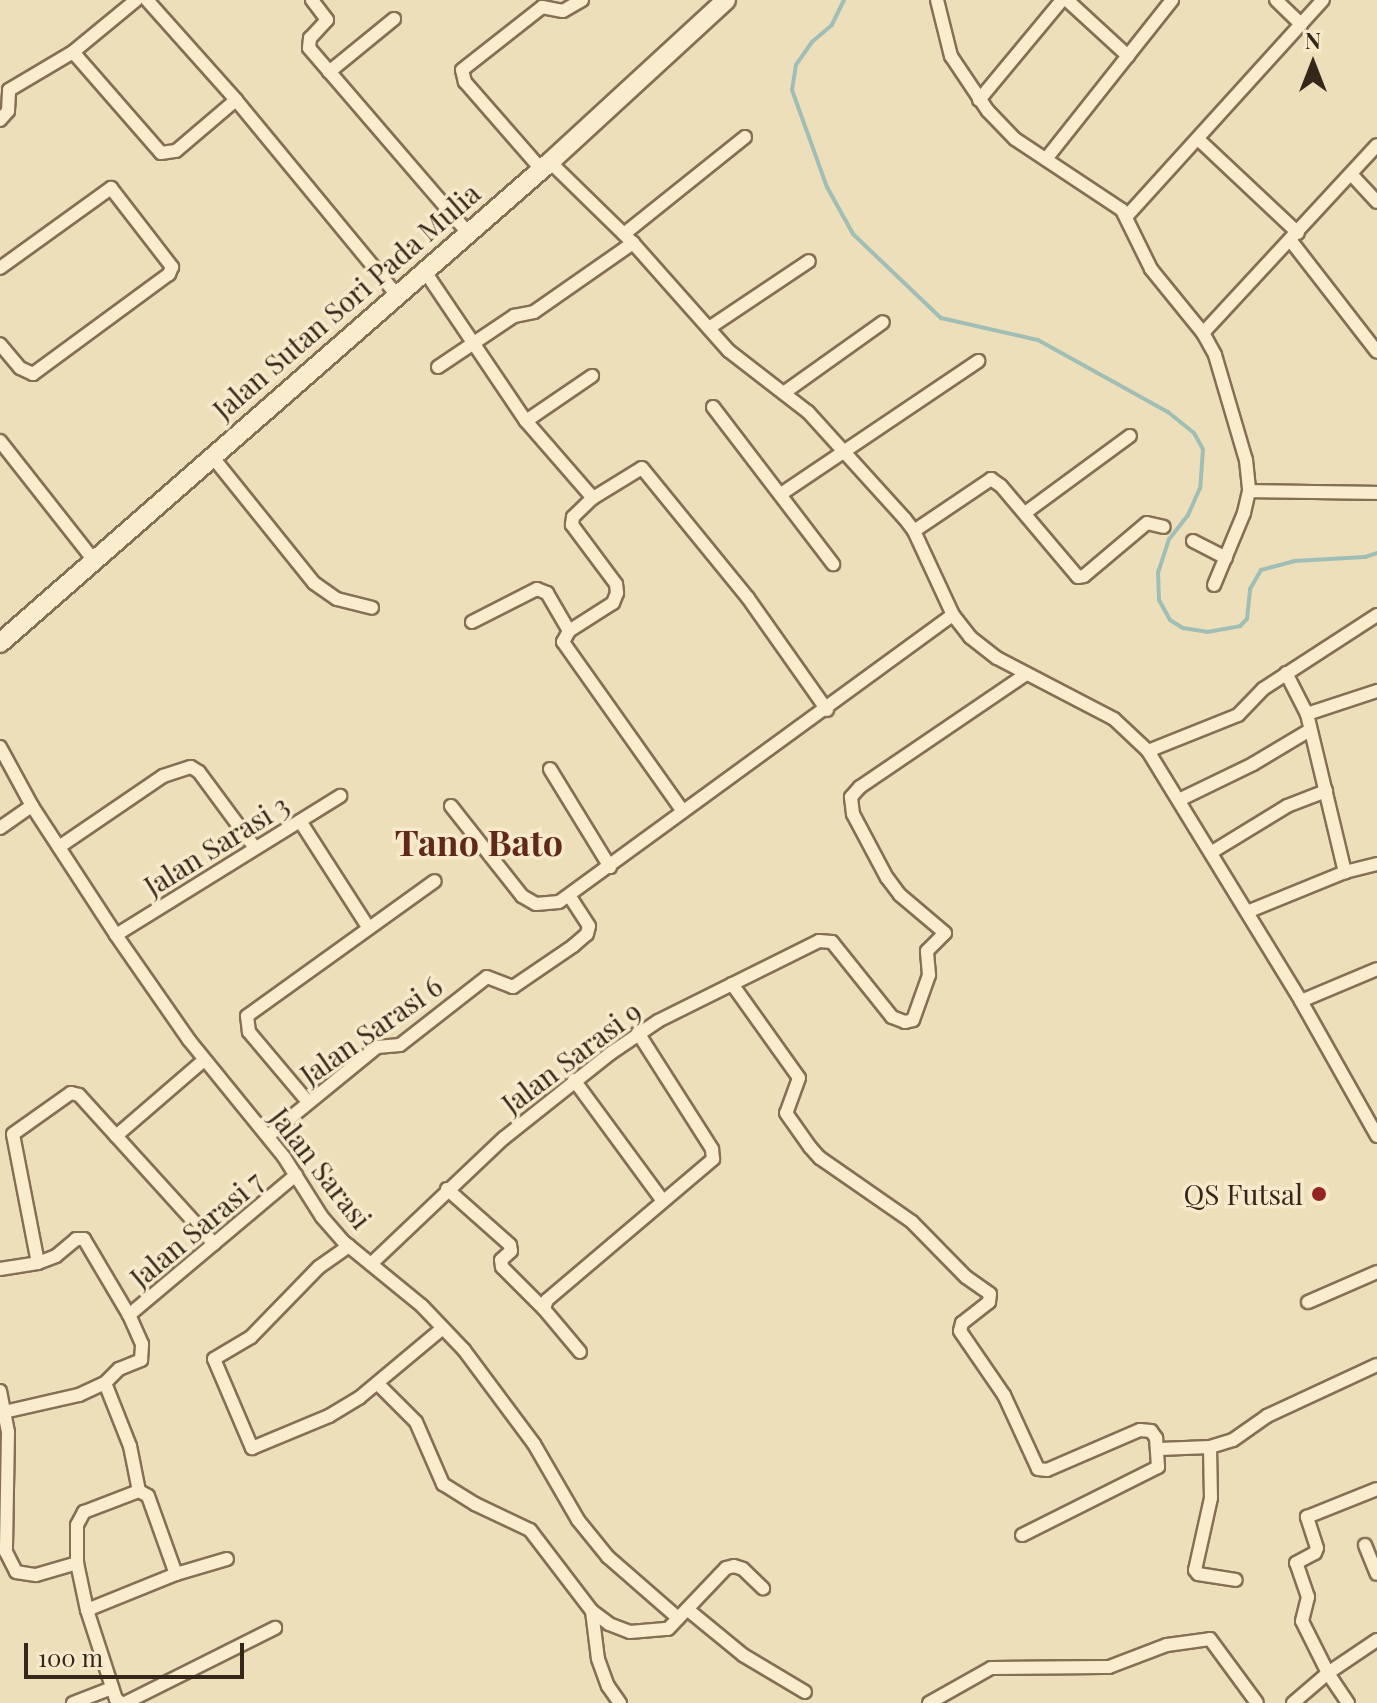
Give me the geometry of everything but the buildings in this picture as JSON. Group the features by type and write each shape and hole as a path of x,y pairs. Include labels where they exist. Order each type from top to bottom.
{"street":[{"path":"0,120 8,111 9,90 73,52 136,0"},
{"path":"147,0 236,100 396,294"},
{"path":"312,0 327,20 308,44 468,233"},
{"path":"582,0 563,11 542,7 462,70 465,82 546,165 628,238 738,359 785,392 843,450 914,531 953,615 983,649 1114,719 1148,751 1181,799 1377,1136"},
{"name":"Jalan Sutan Sori Pada Mulia","path":"0,643 96,563 211,455 546,165 726,0"},
{"path":"937,0 951,56 979,100 1015,139 1108,199 1126,217 1151,269 1203,333 1219,364 1234,413 1249,491 1214,585"},
{"path":"979,100 1064,0 1128,56"},
{"path":"1046,159 1172,0"},
{"path":"1276,0 1301,24"},
{"path":"1126,217 1323,0"},
{"path":"329,72 394,19"},
{"path":"73,52 154,147 165,154 176,151 236,100"},
{"path":"438,367 514,316 534,312 628,238 745,137"},
{"path":"1198,139 1295,237 1377,352"},
{"path":"1203,333 1377,145"},
{"path":"1351,174 1377,202"},
{"path":"0,268 111,188 172,267 169,274 39,371 25,373 0,344"},
{"path":"709,328 809,261"},
{"path":"424,270 526,421 593,498"},
{"path":"785,392 883,322"},
{"path":"781,494 978,361"},
{"path":"526,421 592,376"},
{"path":"713,407 833,564"},
{"path":"1025,513 1130,436"},
{"path":"0,441 96,563"},
{"path":"211,455 314,583 337,599 372,608"},
{"path":"682,810 576,665 563,642 569,631 613,603 617,593 616,584 572,525 573,517 593,498 637,468 644,470 748,598 827,710"},
{"path":"914,531 991,479 1081,577 1148,522 1164,527"},
{"path":"1249,491 1377,493"},
{"path":"1193,541 1226,558"},
{"path":"472,622 540,589 547,593 569,631"},
{"path":"451,806 522,896 542,905 570,897 682,810 827,710 953,615"},
{"path":"1148,751 1238,715 1256,695 1286,673 1377,615"},
{"path":"1286,673 1307,714 1345,872"},
{"name":"Jalan Sarasi 9","path":"371,1264 447,1189 574,1080 638,1033 819,941 832,942 892,1017 905,1022 913,1020 929,975 927,951 945,933 900,895 887,878 853,814 851,797 860,787 1026,674"},
{"path":"1307,714 1377,691"},
{"path":"1181,799 1253,764 1310,730"},
{"name":"Jalan Sarasi","path":"0,747 32,806 116,935 204,1060 268,1136 322,1217 349,1246 443,1328 534,1444 567,1503 608,1557 682,1614 805,1692"},
{"path":"59,847 163,776 191,767 199,772 255,848"},
{"path":"550,769 610,867"},
{"path":"1212,852 1287,806 1326,791"},
{"name":"Jalan Sarasi 3","path":"116,935 340,796"},
{"path":"0,828 32,806"},
{"path":"300,821 368,927"},
{"path":"1247,912 1345,872 1377,864"},
{"path":"308,1102 249,1032 246,1020 368,927 435,881"},
{"name":"Jalan Sarasi 6","path":"268,1136 377,1047 400,1045 487,977 513,987 573,946 587,934 589,926 570,897"},
{"path":"1301,1001 1377,969"},
{"path":"732,984 799,1078 786,1113 810,1147 820,1158 912,1222 966,1277 990,1294 989,1302 962,1323 960,1331 1004,1395 1038,1469 1047,1470 1140,1430 1151,1431 1159,1449 1158,1467 1022,1535"},
{"path":"544,1309 547,1300 713,1159 713,1154 638,1033"},
{"path":"116,1136 204,1060"},
{"path":"574,1080 663,1201"},
{"path":"38,1263 13,1134 73,1092 214,1244"},
{"name":"Jalan Sarasi 7","path":"4,1412 79,1395 105,1383 119,1369 143,1357 142,1344 129,1315 296,1175"},
{"path":"447,1189 510,1245 511,1251 501,1260 502,1267 544,1309 580,1352"},
{"path":"0,1269 38,1263 56,1256 76,1239 84,1239 129,1315"},
{"path":"349,1246 319,1267 251,1337 219,1355 215,1365 252,1448 329,1416 379,1385 443,1328"},
{"path":"1308,1302 1377,1272"},
{"path":"1159,1449 1210,1447 1233,1440 1267,1416 1377,1365"},
{"path":"105,1383 130,1446 139,1491 148,1496 176,1574"},
{"path":"379,1385 416,1422 443,1484 475,1504 530,1530 592,1611 630,1632 660,1633 726,1568 734,1566 743,1569 763,1588"},
{"path":"0,1391 8,1462 3,1507 6,1552 16,1572 36,1575 77,1563"},
{"path":"1210,1447 1209,1510 1195,1570 1201,1575 1236,1580"},
{"path":"1348,1703 1303,1626 1308,1597 1296,1563 1315,1553 1317,1548 1307,1517 1377,1489"},
{"path":"139,1491 84,1512 77,1525 77,1563 87,1610 112,1688 123,1703 275,1628"},
{"path":"1365,1545 1377,1574"},
{"path":"87,1610 176,1574 227,1559"},
{"path":"592,1611 598,1659 608,1686 620,1703"},
{"path":"929,1703 991,1668 1109,1667 1167,1645 1211,1639 1257,1703"},
{"path":"1293,1703 1328,1673 1377,1640"},
{"path":"73,1703 112,1688"}],"waterway":[{"path":"844,0 832,25 812,42 796,65 792,90 827,187 853,234 941,318 1038,340 1168,412 1194,433 1203,449 1200,488 1188,515 1169,539 1158,572 1159,600 1170,620 1183,628 1207,632 1240,626 1247,619 1250,589 1261,570 1294,561 1365,557 1377,553"}],"place":[{"name":"QS Futsal","path":"1319,1194"}],"district":[{"name":"Tano Bato","path":"479,842"}]}
